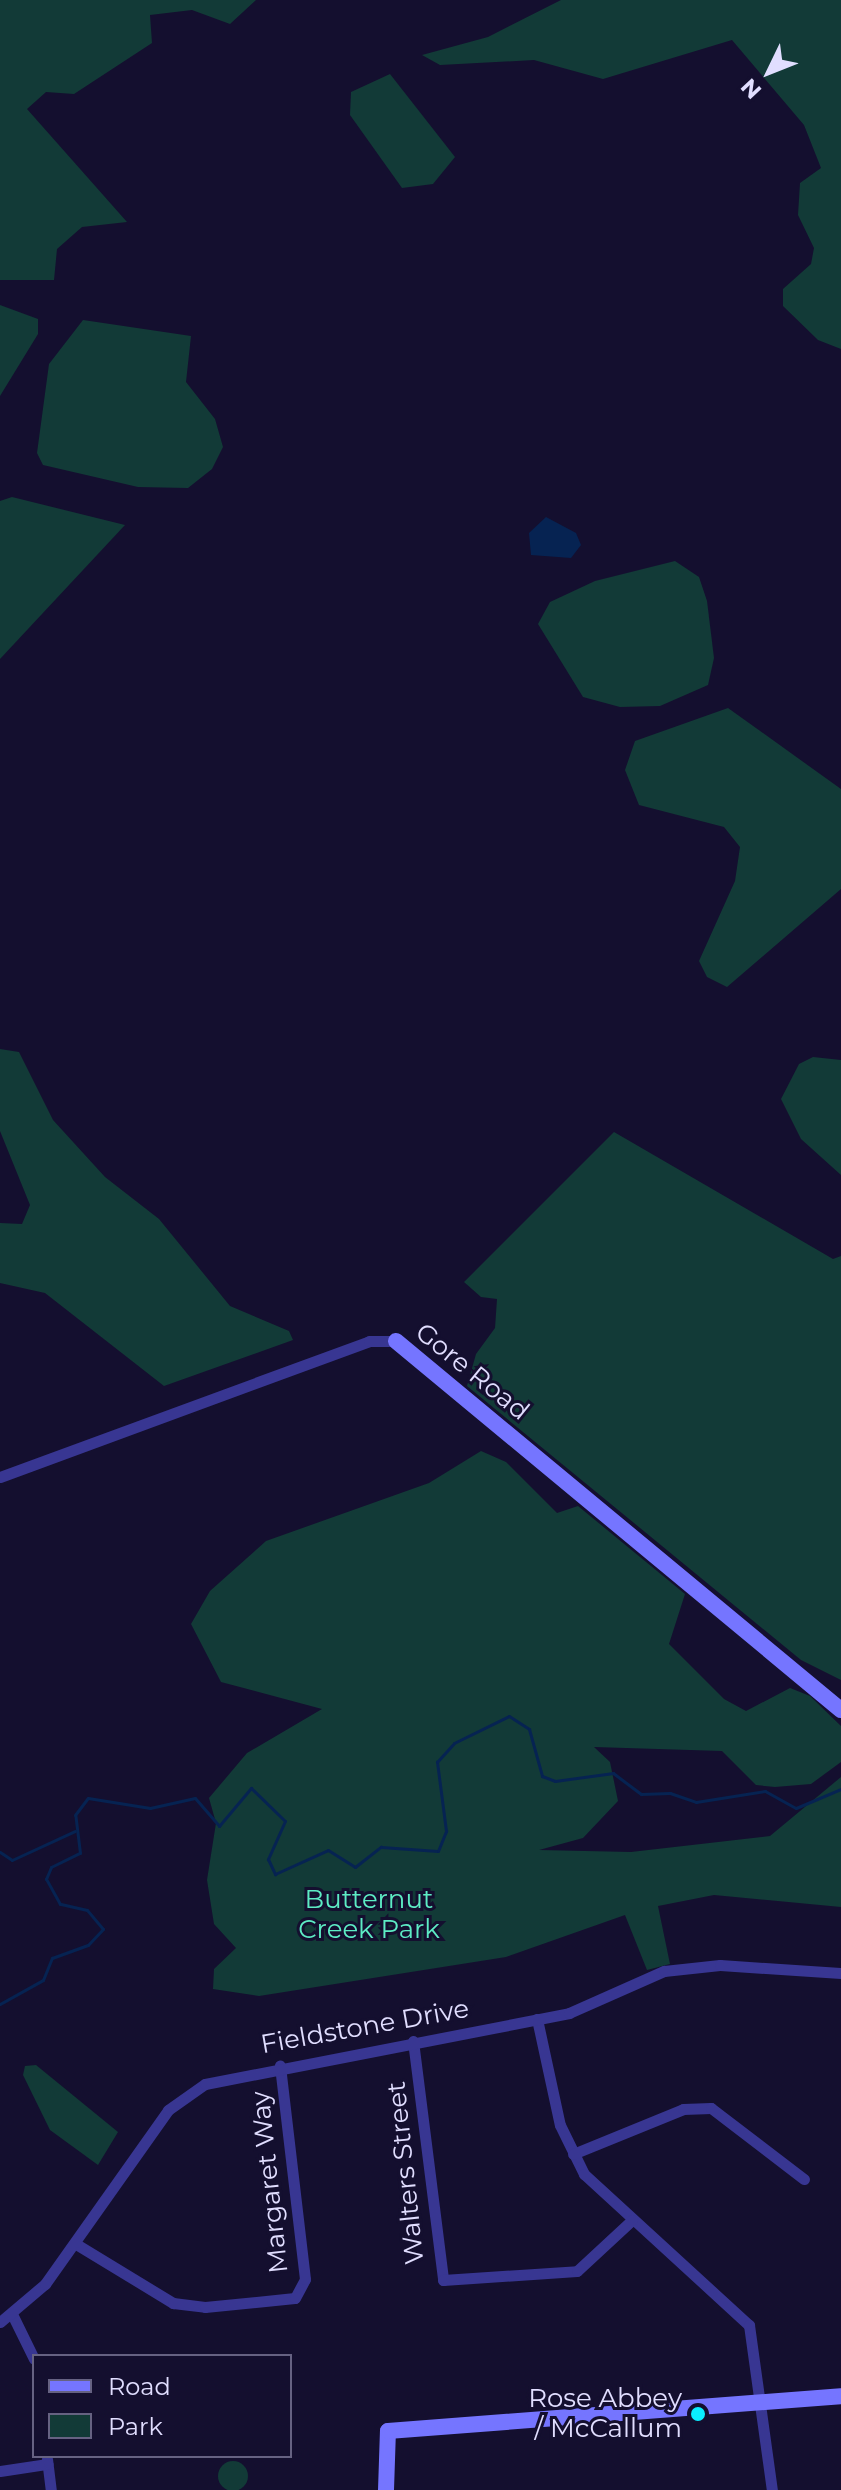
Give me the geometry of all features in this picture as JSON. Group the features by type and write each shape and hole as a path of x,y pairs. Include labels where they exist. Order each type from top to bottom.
{"street":[{"name":"Gore Road","path":"0,1477 369,1341 396,1341 841,1710"},
{"name":"Fieldstone Drive","path":"0,2322 12,2314 76,2244 168,2110 205,2084 280,2065 537,2019 694,1966 841,1973"},
{"path":"537,2019 573,2154 596,2189 740,2313 754,2340 759,2403 772,2490"},
{"name":"Walters Street","path":"413,2041 443,2280 577,2271 632,2220"},
{"name":"Margaret Way","path":"76,2244 173,2303 205,2307 295,2298 305,2279 280,2065"},
{"path":"573,2154 683,2109 711,2108 804,2179"},
{"path":"12,2314 32,2355"},
{"path":"386,2490 388,2431 841,2396"},
{"path":"0,2471 47,2460 51,2490"}],"green space":[{"path":"0,0 256,0 230,24 192,10 150,15 152,43 74,94 46,92 27,109 127,222 82,227 57,249 54,280 0,280"},
{"path":"561,0 841,0 841,349 818,340 783,306 783,289 811,264 814,248 798,215 800,183 821,168 804,125 732,40 603,79 534,60 440,65 422,55 488,37"},
{"path":"390,74 455,157 433,184 402,188 350,115 351,92"},
{"path":"0,305 38,319 38,334 0,396"},
{"path":"83,320 191,336 186,382 215,419 223,447 212,469 188,488 138,487 43,465 37,453 49,364"},
{"path":"12,497 125,525 0,659 0,501"},
{"path":"675,561 699,577 707,601 714,658 708,685 660,706 620,707 583,697 538,624 550,602 595,581"},
{"path":"728,708 841,789 841,889 727,987 707,977 699,961 735,881 740,847 724,827 639,805 625,770 635,741"},
{"path":"0,1049 19,1052 53,1120 105,1177 159,1219 230,1306 289,1331 293,1340 164,1386 45,1293 0,1283 0,1223 22,1224 30,1205 0,1131"},
{"path":"813,1057 841,1060 841,1175 801,1139 781,1099 799,1064"},
{"path":"614,1132 833,1259 841,1256 841,1680 801,1660 467,1386 476,1354 495,1328 497,1299 481,1297 464,1282"},
{"name":"Butternut Creek Park","path":"481,1451 506,1462 557,1513 578,1506 685,1594 669,1644 724,1699 746,1711 790,1688 810,1696 841,1726 841,1762 811,1784 756,1785 722,1751 594,1747 610,1762 618,1801 583,1838 539,1850 631,1852 770,1836 841,1777 841,1907 714,1895 658,1906 670,1964 647,1970 625,1915 506,1957 259,1996 213,1989 214,1969 236,1948 214,1924 207,1880 216,1823 209,1798 247,1753 322,1709 221,1682 191,1624 210,1591 266,1541 429,1483"},
{"path":"36,2065 118,2132 98,2165 50,2130 23,2075 25,2066"},
{"path":"233,2461 244,2465 248,2476 244,2487 233,2491 222,2487 218,2476 222,2465"}],"water":[{"path":"546,517 576,533 581,545 571,558 531,555 529,533"}],"waterway":[{"path":"0,2004 43,1980 52,1958 88,1945 103,1929 87,1910 60,1904 46,1879 51,1867 80,1853 75,1815 88,1798 150,1808 195,1798 219,1826 251,1788 285,1821 268,1859 275,1874 328,1850 355,1867 381,1847 438,1851 446,1831 437,1762 454,1743 509,1716 529,1729 542,1776 555,1781 613,1773 641,1794 670,1793 696,1802 765,1791 796,1808 841,1789"},
{"path":"0,1852 12,1860 75,1831"}],"place":[{"name":"Rose Abbey / McCallum","path":"698,2414"}]}
